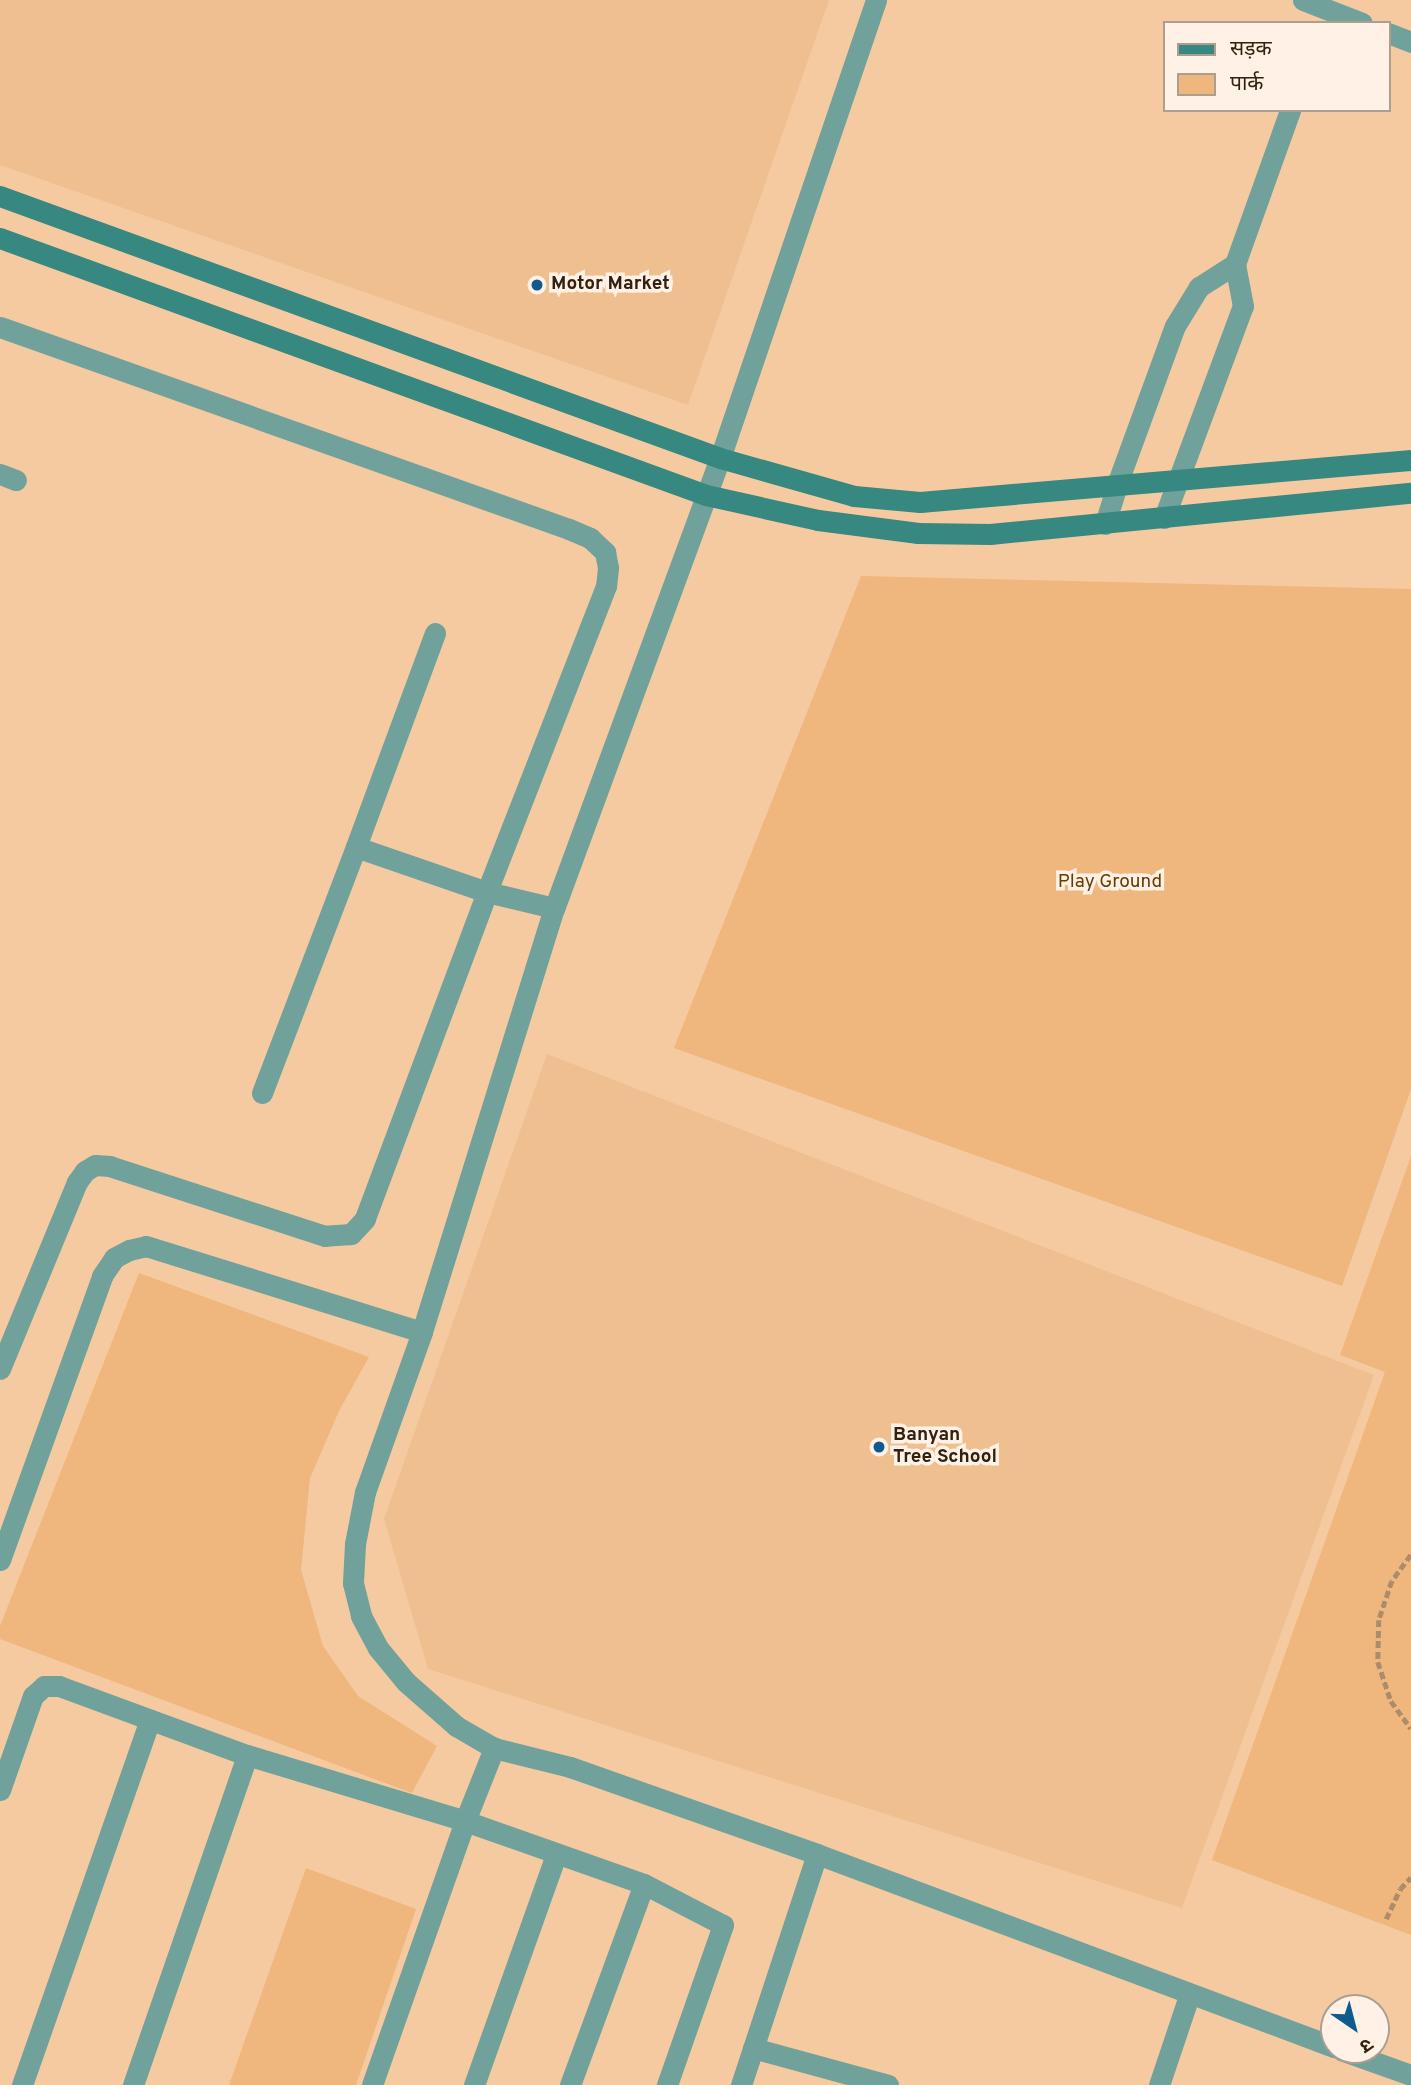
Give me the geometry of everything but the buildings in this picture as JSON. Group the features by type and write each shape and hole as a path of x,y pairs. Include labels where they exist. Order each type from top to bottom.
{"street":[{"path":"876,0 720,458 554,908 422,1332 365,1492 355,1544 353,1583 361,1616 378,1648 406,1682 456,1726 494,1748 570,1767 817,1854 1189,1996 1320,2042"},
{"path":"1315,10 1355,21"},
{"path":"1390,34 1411,42"},
{"path":"1164,517 1243,306 1235,264 1289,112"},
{"path":"0,196 720,458 854,496 919,502 1411,460"},
{"path":"0,238 706,495 818,520 918,533 990,534 1411,493"},
{"path":"1105,524 1175,326 1199,287 1235,264"},
{"path":"236,324 247,286"},
{"path":"0,327 569,529 590,538 605,552 608,568 606,586 486,892 365,1219 351,1234 325,1236 110,1166 95,1165 85,1171 77,1182 0,1368"},
{"path":"262,1093 435,633"},
{"path":"356,847 486,892 554,908"},
{"path":"0,1560 102,1276 114,1258 129,1250 146,1246 422,1332"},
{"path":"0,1790 33,1696 44,1686 59,1686 247,1755 465,1821 644,1884 723,1925 667,2085"},
{"path":"22,2085 150,1720"},
{"path":"372,2085 465,1821 494,1748"},
{"path":"133,2085 247,1755"},
{"path":"741,2085 817,1854"},
{"path":"474,2085 556,1855"},
{"path":"570,2085 644,1884"},
{"path":"1159,2085 1189,1996"},
{"path":"753,2048 888,2085"},
{"path":"1381,2064 1411,2075"}],"path":[{"path":"1411,1555 1392,1581 1379,1620 1378,1662 1391,1701 1411,1729"},
{"path":"1386,1919 1401,1889 1411,1877"}],"shaded area":[{"name":"Motor Market","path":"0,0 829,0 688,405 0,165"},
{"name":"Banyan Tree School","path":"547,1054 1374,1375 1182,1908 428,1669 384,1519"}],"green space":[{"name":"Play Ground","path":"861,576 1411,589 1411,1089 1342,1286 674,1048"},
{"path":"1411,1156 1411,1935 1212,1860 1385,1372 1340,1355"},
{"path":"139,1273 369,1357 339,1411 310,1478 301,1570 323,1646 358,1696 437,1746 412,1793 0,1639 0,1626"},
{"path":"306,1868 416,1909 356,2085 229,2085"}],"place":[{"name":"Motor Market","path":"537,285"},
{"name":"Banyan Tree School","path":"879,1447"}]}
